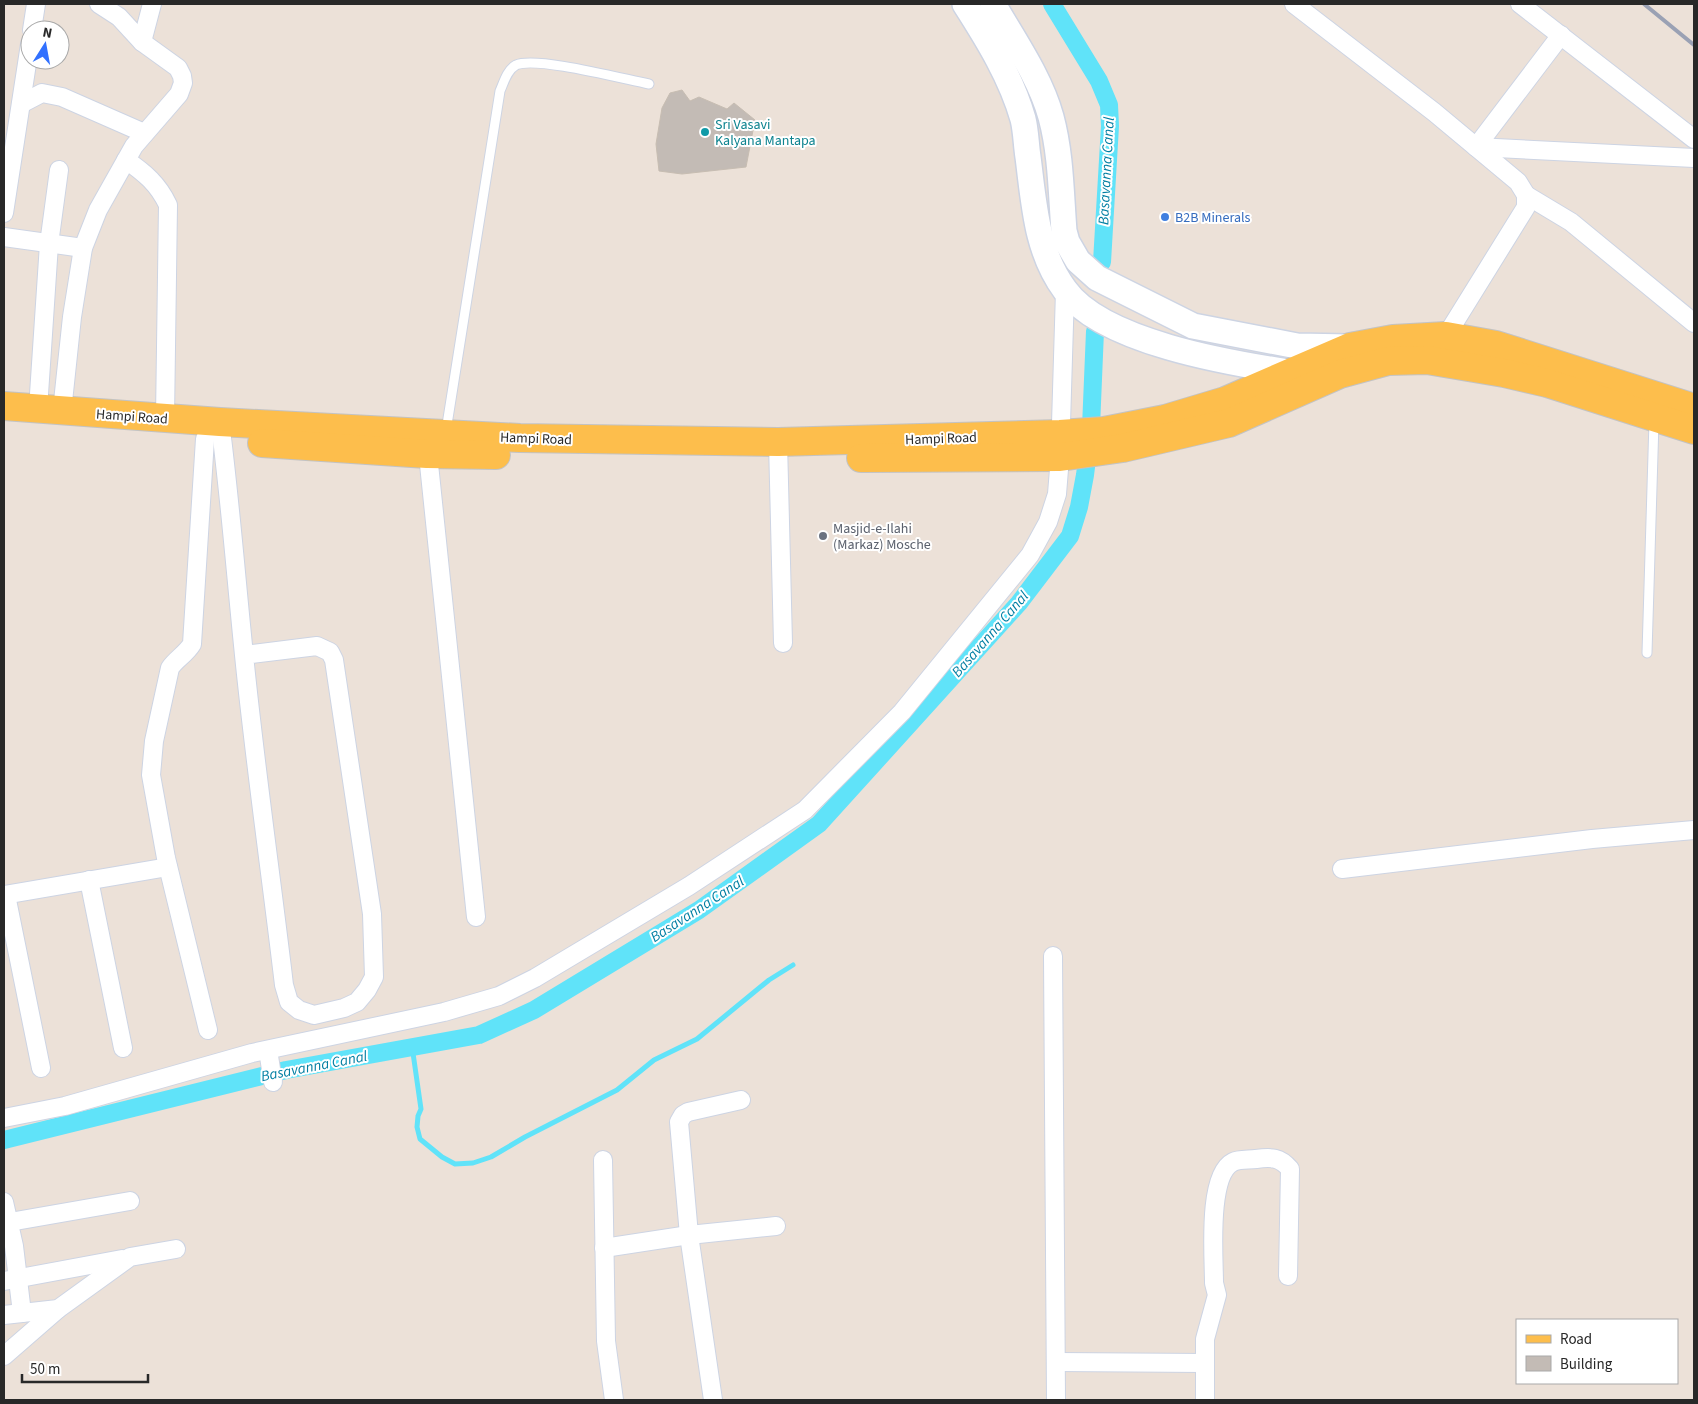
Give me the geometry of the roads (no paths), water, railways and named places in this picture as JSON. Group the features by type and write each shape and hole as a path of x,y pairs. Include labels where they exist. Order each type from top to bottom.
{"main road":[{"path":"965,4 991,46 1015,96 1024,121 1037,229 1049,263 1065,291 1099,318 1172,348 1243,365 1289,372"},
{"path":"993,4 1036,80 1050,115 1058,149 1064,231 1067,242 1078,260 1097,278 1193,326 1296,346 1350,347"},
{"path":"1104,441 1225,401 1350,347 1393,338 1446,336 1496,345 1694,408"},
{"path":"1104,441 1229,424 1340,374 1388,361 1427,360 1504,373 1547,383 1694,430"},
{"name":"Hampi Road","path":"4,406 164,418 216,434 433,441 520,438 778,450 1065,445 1104,441"},
{"path":"4,423 216,434"}],"street":[{"path":"34,20 36,4"},
{"path":"50,410 72,317 83,248 98,210 126,160 144,133 179,94 182,83 182,76 178,68 142,42 118,17 99,4"},
{"path":"142,42 152,4"},
{"path":"1294,4 1476,147 1518,182 1526,195 1571,222 1694,322"},
{"path":"1520,4 1694,139"},
{"path":"1476,147 1561,35"},
{"path":"4,213 26,70"},
{"path":"21,104 42,93 62,97 144,133"},
{"path":"1476,147 1694,158"},
{"path":"126,160 146,173 162,191 168,205 164,418"},
{"path":"50,410 49,244 58,170"},
{"path":"1446,336 1526,208 1526,195"},
{"path":"4,237 83,248"},
{"path":"4,1118 64,1106 444,1012 499,996 535,978 689,886 805,810 902,712 1030,555 1048,522 1057,494 1065,445 1065,291"},
{"path":"216,434 284,985 289,1002 299,1010 314,1015 344,1008 357,1002 367,990 374,977 374,939 354,783 334,660 330,652 317,646 244,654"},
{"path":"208,1030 168,867 151,775 164,688 170,668 192,644 216,434"},
{"path":"433,441 476,917"},
{"path":"778,450 783,643"},
{"path":"1342,870 1592,839 1694,830"},
{"path":"41,1068 5,895 168,867"},
{"path":"89,880 124,1048"},
{"path":"1053,956 1056,1400"},
{"path":"269,1055 273,1082"},
{"path":"714,1400 689,1235 679,1122 680,1118 688,1112 741,1100"},
{"path":"1205,1400 1205,1339 1217,1295 1214,1283 1216,1192 1221,1173 1233,1162 1270,1158 1283,1161 1290,1169 1288,1276"},
{"path":"603,1160 606,1341 614,1400"},
{"path":"6,1222 130,1201"},
{"path":"4,1202 11,1280 22,1313"},
{"path":"604,1248 689,1235 776,1226"},
{"path":"11,1280 176,1249"},
{"path":"4,1356 58,1309 130,1257"},
{"path":"4,1315 58,1309"},
{"path":"1056,1362 1205,1363"}],"lane":[{"path":"433,441 500,91 506,75 515,66 537,62 649,84"},
{"path":"1647,653 1654,416"}],"waterway":[{"name":"Basavanna Canal","path":"1052,4 1099,81 1109,105 1110,126 1102,262"},
{"name":"Basavanna Canal","path":"4,1140 286,1070 479,1035 534,1010 699,910 819,824 1019,603 1070,536 1079,507 1091,427 1095,331"},
{"path":"412,1046 421,1109 417,1127 420,1139 442,1157 455,1164 473,1163 491,1157 525,1137 617,1090 654,1060 697,1039 769,980 793,965"}],"railway":[{"path":"1644,4 1694,45"}],"place":[{"name":"Sri Vasavi Kalyana Mantapa","path":"705,132"},
{"name":"B2B Minerals","path":"1165,217"},
{"name":"Masjid-e-Ilahi (Markaz) Mosche","path":"823,536"}]}
